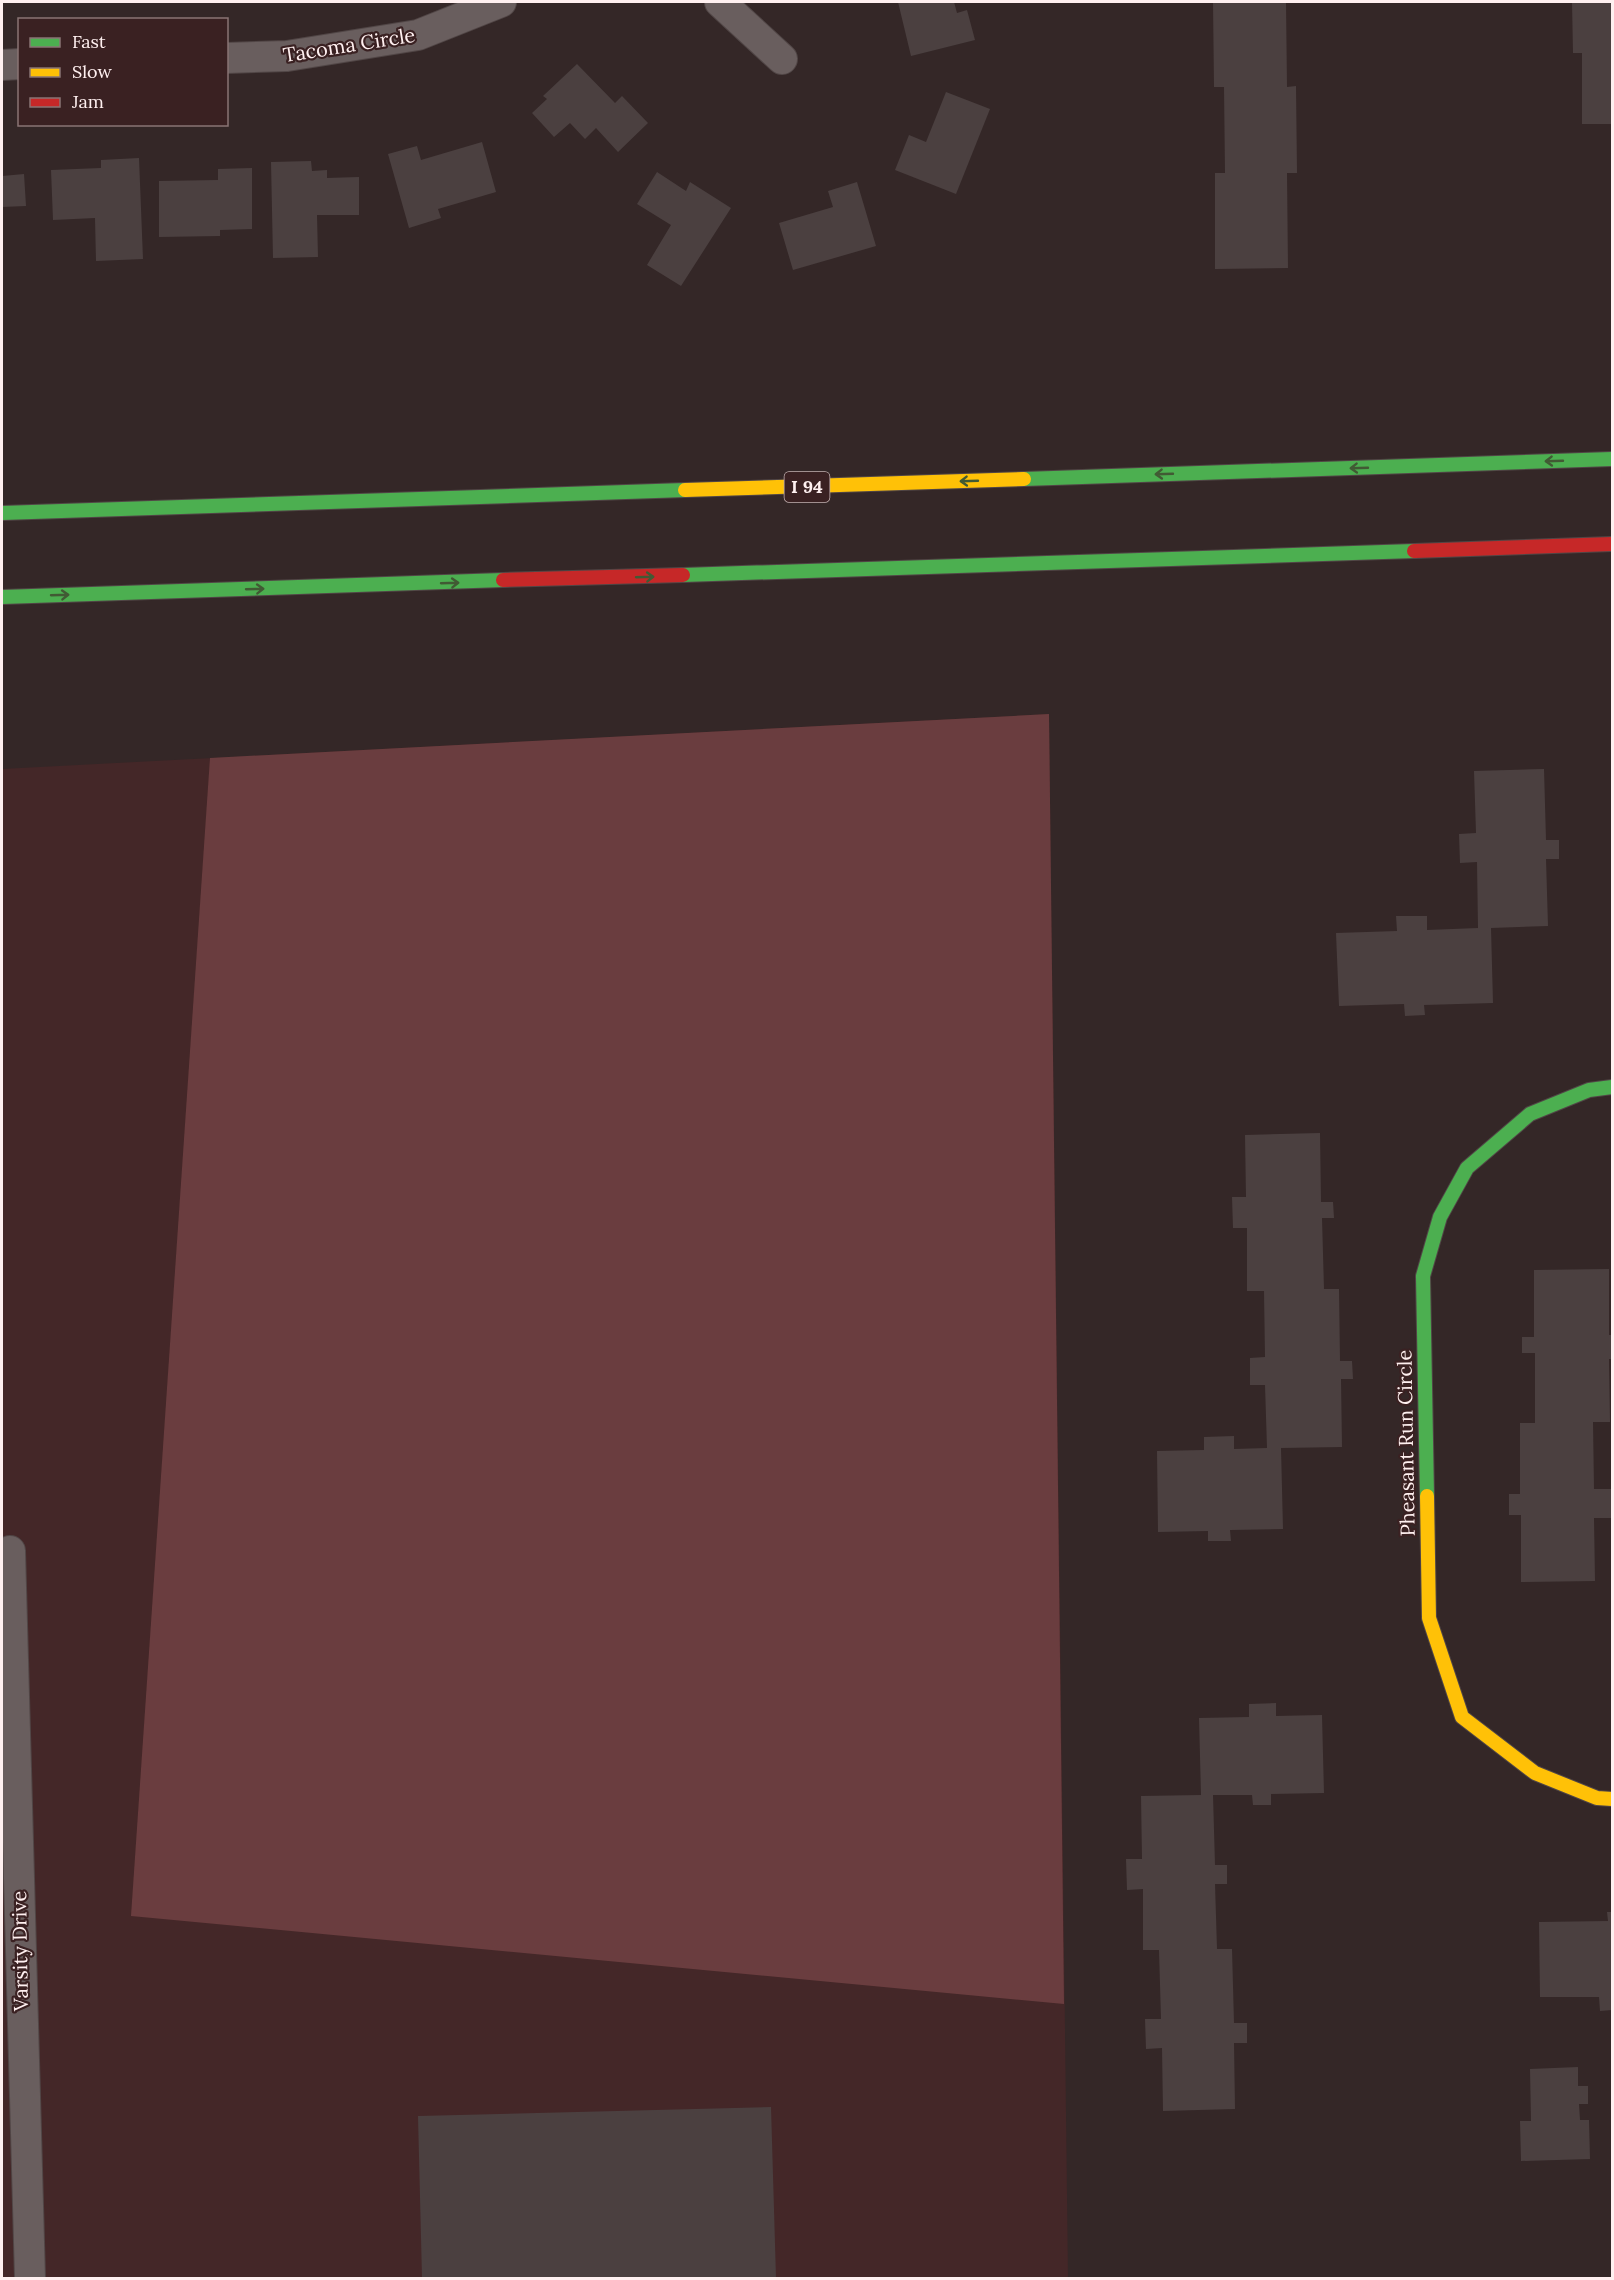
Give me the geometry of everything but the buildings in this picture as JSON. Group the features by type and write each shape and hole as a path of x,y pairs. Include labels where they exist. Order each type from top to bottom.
{"main road":[{"name":"I 94","path":"2,513 1612,459"},
{"path":"2,597 1612,544"},
{"name":"Pheasant Run Circle","path":"1612,1087 1589,1090 1530,1114 1467,1168 1440,1217 1423,1276 1429,1618 1462,1717 1535,1773 1597,1798 1612,1799"}],"street":[{"name":"Tacoma Circle","path":"228,58 287,56 418,35 501,2"},
{"path":"720,2 782,59"},
{"path":"2,65 18,64"},
{"name":"Varsity Drive","path":"10,1551 30,2278"}],"shaded area":[{"path":"1049,714 1068,2278 2,2278 2,769"},
{"path":"1049,714 1064,2004 131,1916 210,758"}],"traffic: fast":[{"path":"1024,479 1612,459"},
{"path":"2,513 685,490"},
{"path":"683,575 1414,551"},
{"path":"2,597 503,580"},
{"path":"1427,1496 1423,1276 1440,1217 1467,1168 1530,1114 1589,1090 1612,1087"}],"traffic: slow":[{"path":"685,490 1024,479"},
{"path":"1427,1496 1429,1618 1462,1717 1535,1773 1597,1798 1612,1799"}],"traffic: jam":[{"path":"1414,551 1612,544"},
{"path":"503,580 683,575"}]}
